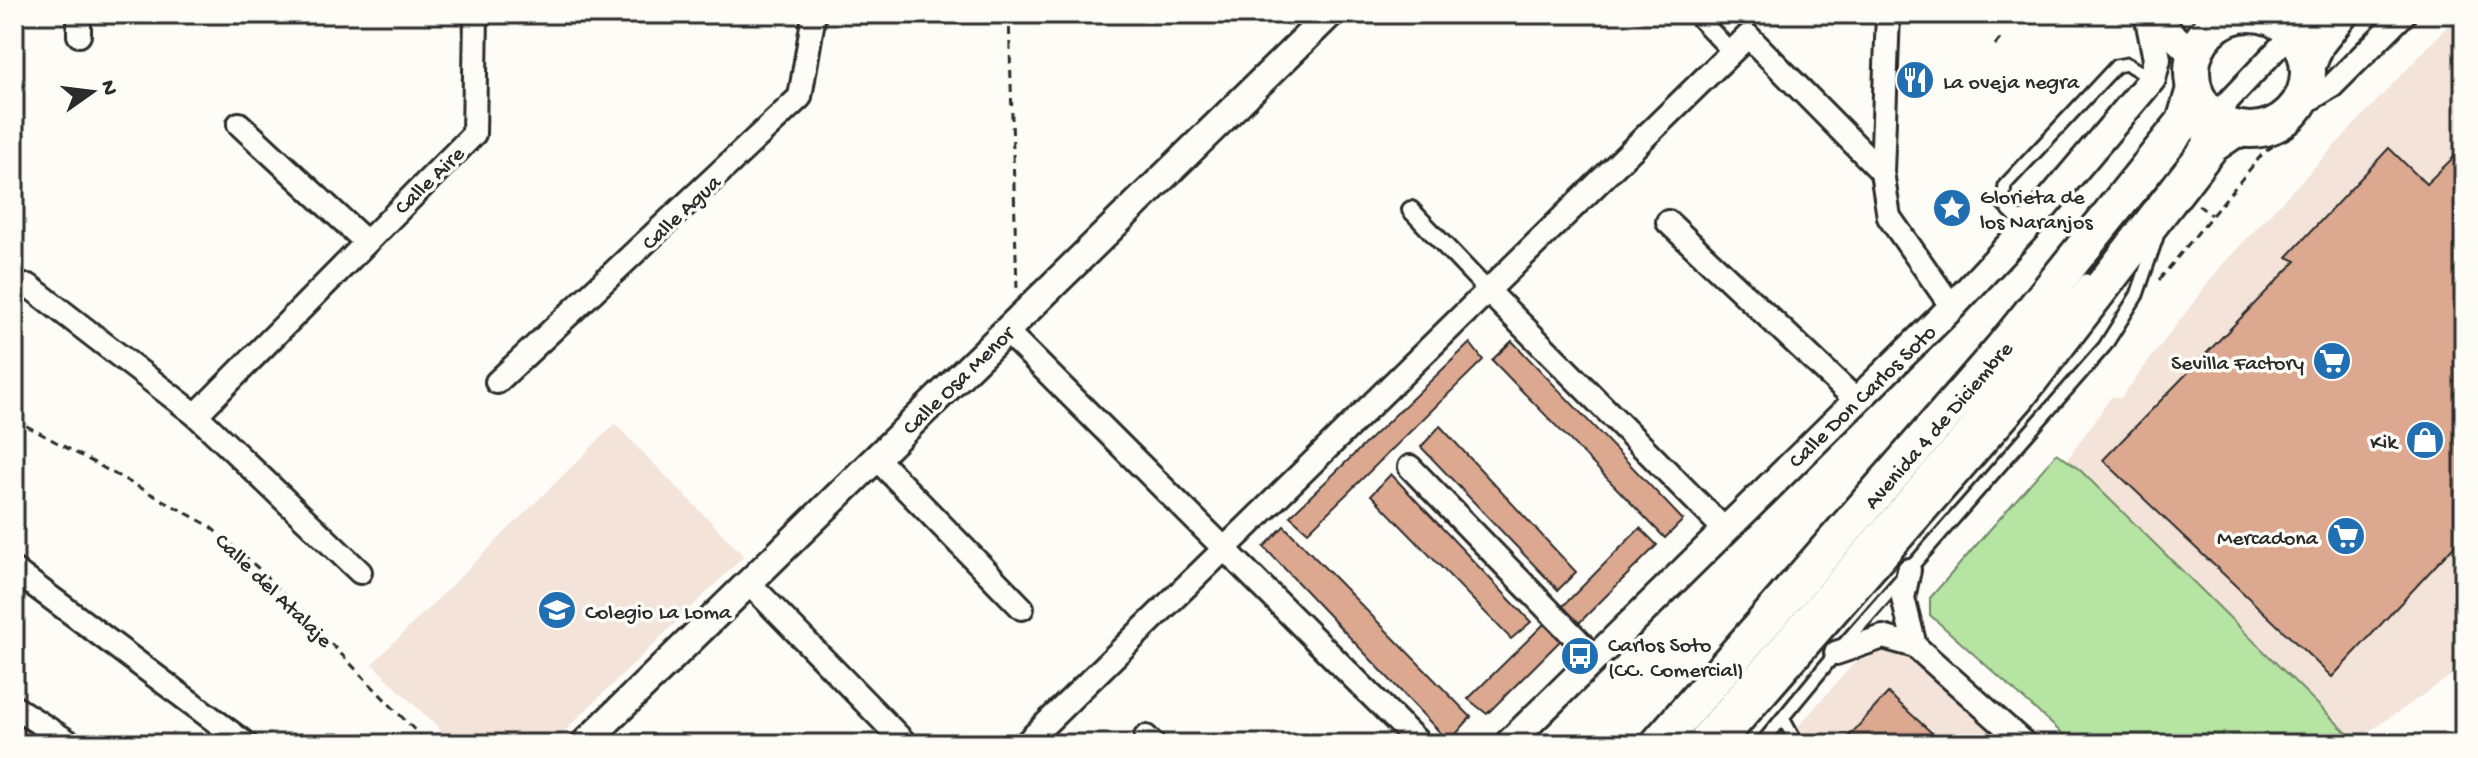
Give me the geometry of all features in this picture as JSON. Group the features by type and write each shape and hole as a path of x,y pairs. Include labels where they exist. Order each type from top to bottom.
{"main road":[{"path":"2277,24 2308,79 2305,112 2270,127 2203,113 2214,26 2277,24 2317,43 2340,14"},
{"name":"Avenida 4 de Diciembre","path":"1658,744 2021,326 2184,122 2203,113 2211,146 2169,202 2017,397 1714,744"}],"street":[{"name":"Calle Aire","path":"196,415 474,134 476,14"},
{"name":"Calle Agua","path":"497,382 800,97 814,14"},
{"name":"Calle Osa Menor","path":"584,744 1330,14"},
{"path":"1695,14 1731,52"},
{"path":"1888,14 1882,172 1889,217 1952,307"},
{"path":"2149,14 2157,59 2152,79"},
{"path":"2149,14 2203,113"},
{"path":"2305,112 2404,14"},
{"path":"1025,744 1748,36 1882,172"},
{"name":"Calle Don Carlos Soto","path":"1508,744 1952,307 2035,218 2152,79"},
{"path":"239,124 365,241"},
{"path":"1411,210 1725,530"},
{"path":"1668,222 1856,400"},
{"path":"29,286 196,415 360,572"},
{"path":"1012,325 1225,548 1420,744"},
{"path":"876,458 1022,608"},
{"path":"1410,467 1595,658"},
{"path":"14,570 246,744"},
{"path":"1909,570 1903,598 1915,646"},
{"path":"749,583 906,744"},
{"path":"1836,653 1883,637 1915,646 2025,744"},
{"path":"14,707 72,744"}],"lane":[{"path":"2203,113 2277,24"},
{"path":"2035,218 2016,217 2003,204 2005,185 2116,66 2127,64 2152,79"},
{"path":"1761,744 1836,653 2105,346 2137,295 2169,202"},
{"path":"1675,744 2090,269 1962,429 1688,744"},
{"path":"1783,718 1797,744"}],"path":[{"path":"1009,14 1012,325"},
{"path":"1995,45 2003,35"},
{"path":"2154,287 2264,152 2305,112"},
{"name":"Calle del Atalaje","path":"14,419 208,525 258,568 428,744"}],"shaded area":[{"name":"Sevilla Factory","path":"2459,14 2464,14 2464,667 2355,741 2067,460 2112,396 2120,399 2222,265"},
{"name":"Colegio La Loma","path":"615,424 744,556 551,744 455,744 372,664"},
{"path":"1881,652 1906,654 2008,744 1783,744 1853,664"}],"green space":[{"path":"2057,453 2080,470 2355,741 2353,744 2074,744 1930,615 1930,598"}],"building":[{"name":"Sevilla Factory","path":"2389,148 2426,184 2458,153 2464,158 2464,535 2332,677 2103,460 2296,261 2287,257"},
{"path":"1512,341 1683,520 1665,538 1492,360"},
{"path":"1470,343 1483,360 1308,532 1290,516"},
{"path":"1440,426 1576,572 1558,590 1421,447"},
{"path":"1391,474 1531,622 1511,639 1371,495"},
{"path":"1284,526 1471,717 1449,742 1264,547"},
{"path":"1640,528 1657,545 1575,627 1559,610"},
{"path":"1545,623 1561,640 1487,714 1468,699"},
{"path":"1888,693 1944,744 1842,744"}],"place":[{"name":"La oveja negra","path":"1915,80"},
{"name":"Glorieta de los Naranjos","path":"1952,208"},
{"name":"Sevilla Factory","path":"2332,361"},
{"name":"Kik","path":"2425,440"},
{"name":"Mercadona","path":"2346,536"},
{"name":"Colegio La Loma","path":"557,610"},
{"name":"Carlos Soto (CC. Comercial)","path":"1580,656"}]}
